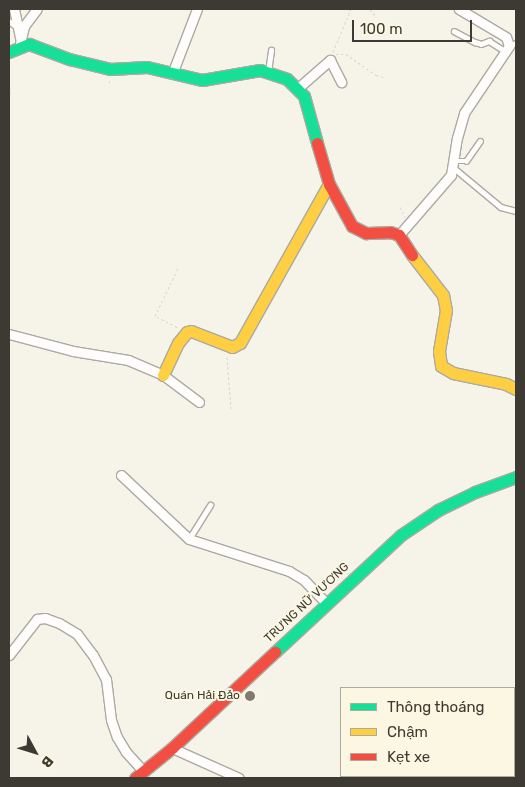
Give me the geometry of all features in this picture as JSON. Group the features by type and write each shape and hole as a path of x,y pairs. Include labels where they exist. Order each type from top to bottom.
{"street":[{"path":"14,9 18,28 16,47"},
{"path":"16,47 24,26 37,9"},
{"path":"172,74 197,9"},
{"path":"399,235 446,182 454,164 457,138 464,113 512,47 506,37 459,9"},
{"path":"16,47 29,44 91,65 110,69 147,67 186,78 202,80 260,70 287,79 304,96 329,184 346,217 358,231 366,233 390,232 399,235 406,242 423,272 443,295 446,303 439,351 441,366 453,373 506,384 516,388"},
{"path":"298,88 330,60 341,82"},
{"path":"163,375 178,343 191,330 236,347 247,332 329,184"},
{"path":"9,334 73,351 128,360 163,375 199,402"},
{"path":"121,475 190,539 289,571 304,580 326,603"},
{"name":"TRƯNG NỮ VƯƠNG","path":"139,774 172,748 401,535 431,515 475,492 516,477"},
{"path":"9,655 37,619 46,618 59,623 77,634 106,679 111,720 117,737 139,774"},
{"path":"172,748 239,778"}],"lane":[{"path":"9,21 18,28"},
{"path":"454,31 481,44 489,41 512,47"},
{"path":"268,72 271,50"},
{"path":"454,164 466,161 480,142"},
{"path":"454,164 501,207 516,211"},
{"path":"190,539 210,505"}],"path":[{"path":"351,9 332,54 346,54 376,75 383,77"},
{"path":"370,9 376,15"},
{"path":"9,77 10,96"},
{"path":"178,268 155,316 187,332"},
{"path":"231,409 226,358 232,347"}],"traffic: fast":[{"path":"9,52 29,44 69,59 110,69 147,67 202,80 260,70 287,79 304,96 317,143"},
{"path":"275,652 401,535 438,510 475,492 516,477"}],"traffic: slow":[{"path":"163,375 178,343 187,332 191,331 232,347 240,343 329,184"},
{"path":"412,255 443,295 446,310 439,351 441,366 453,373 506,384 516,389"}],"traffic: jam":[{"path":"317,143 329,184 352,226 366,233 390,232 399,235 412,255"},
{"path":"135,778 172,748 275,652"}],"place":[{"name":"Quán Hải Đảo","path":"250,696"}]}
